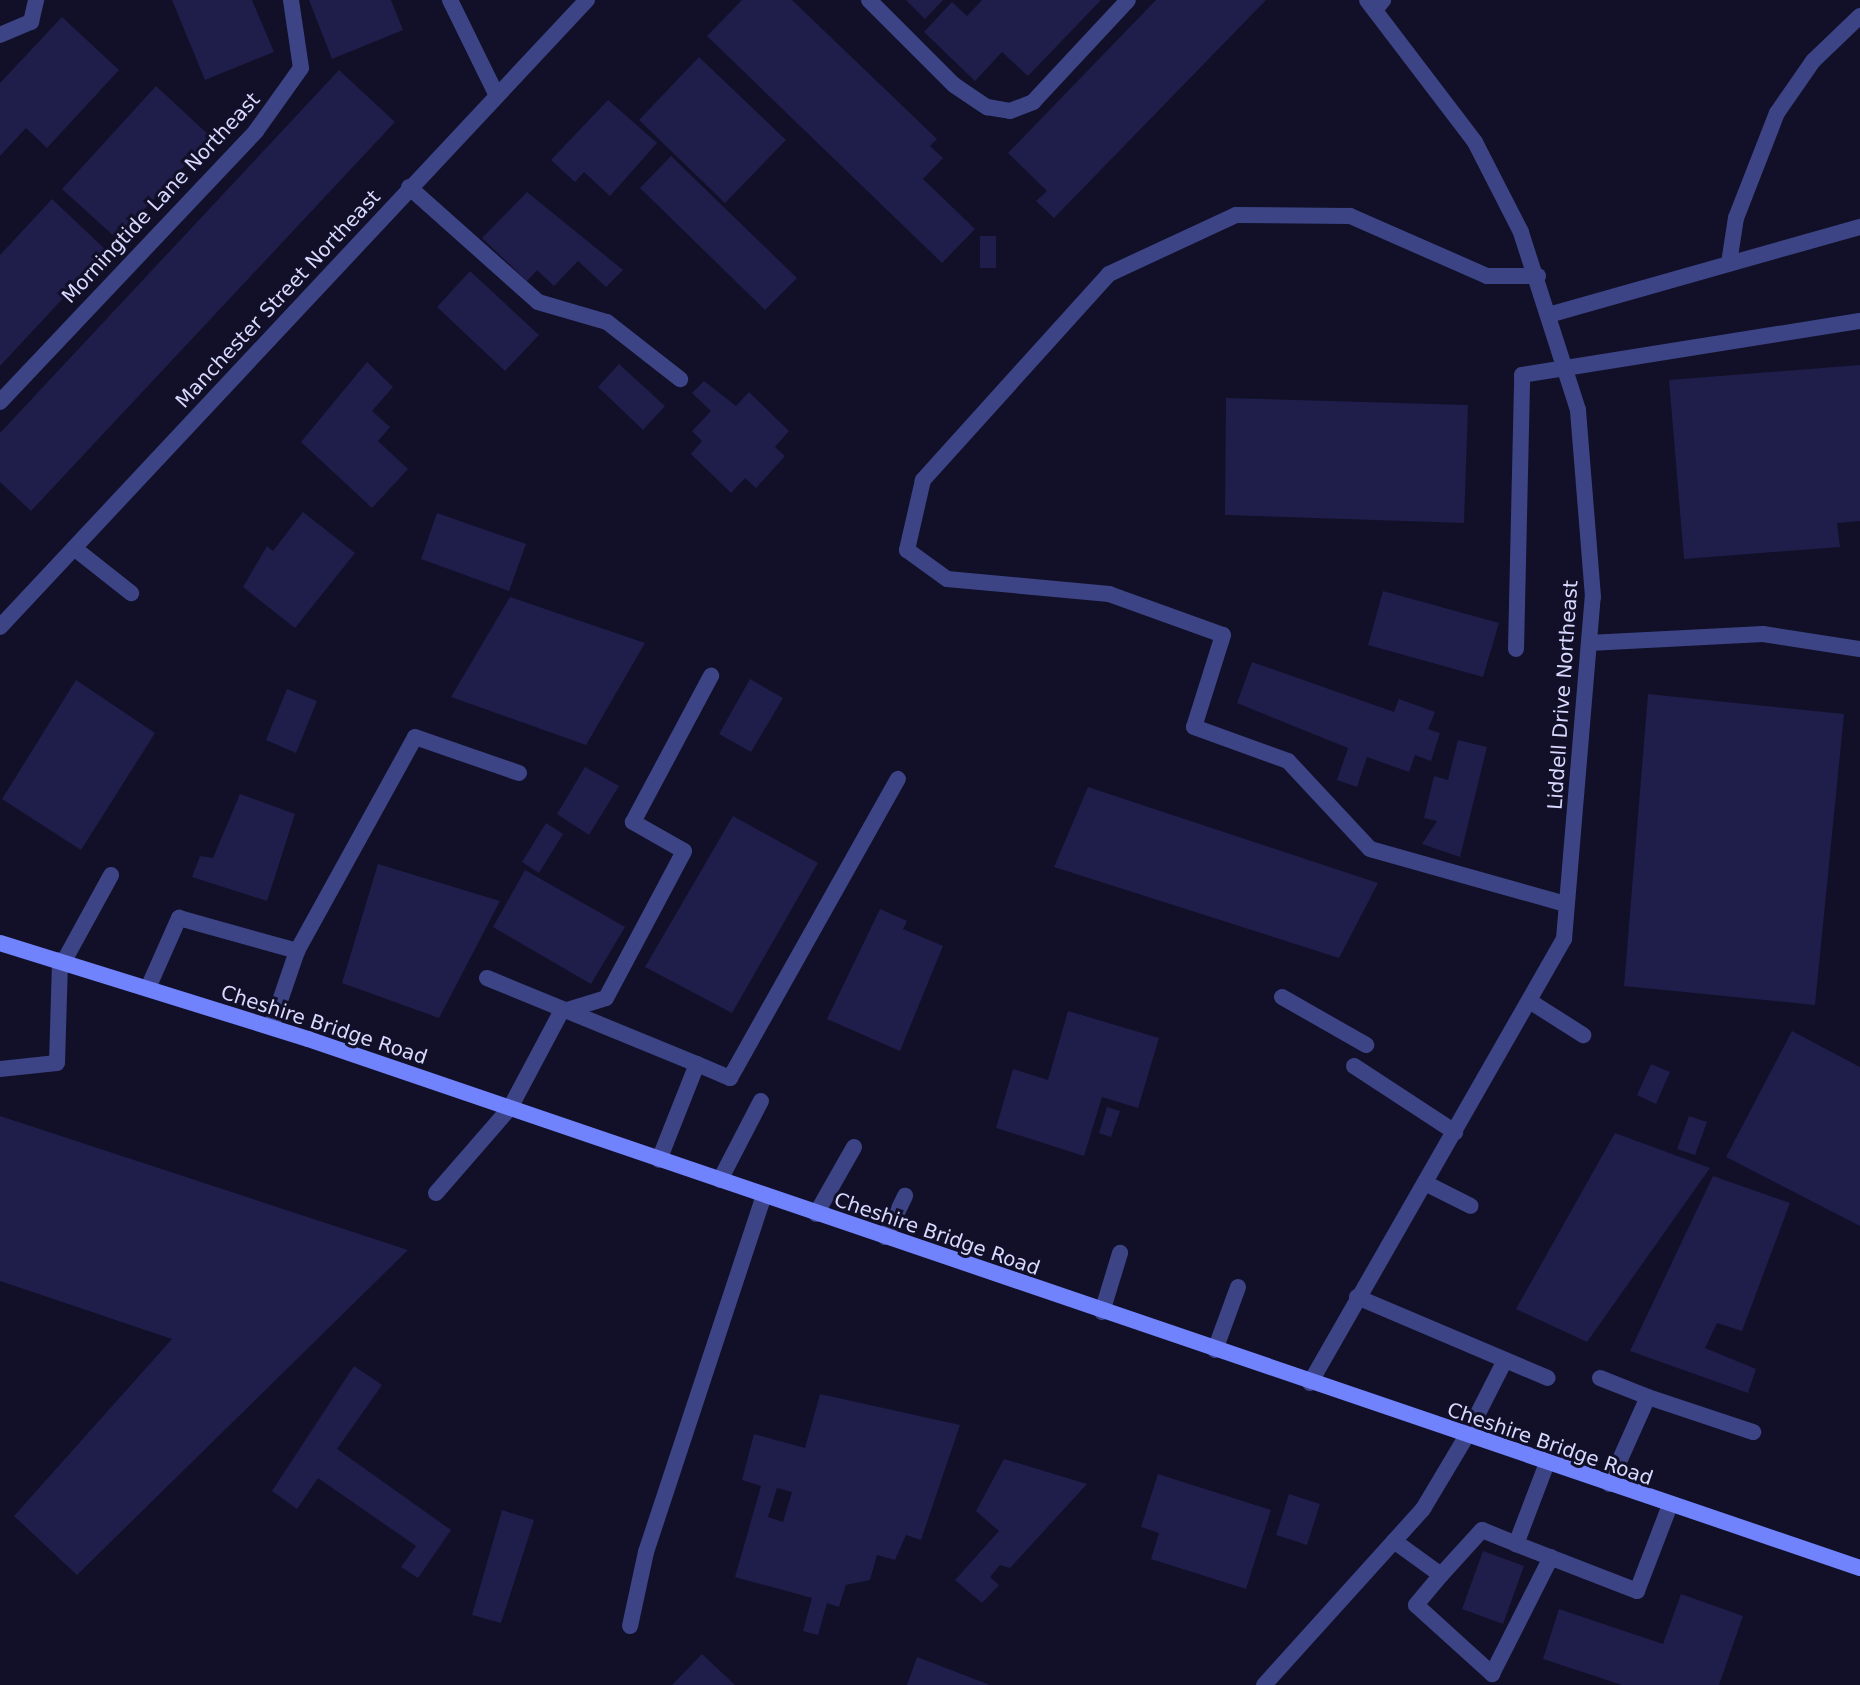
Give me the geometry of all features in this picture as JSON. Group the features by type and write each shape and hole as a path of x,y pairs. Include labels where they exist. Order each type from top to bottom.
{"main road":[{"name":"Cheshire Bridge Road","path":"0,943 271,1027 1466,1437 1860,1568"}],"street":[{"path":"0,35 31,22 36,0"},
{"name":"Morningtide Lane Northeast","path":"0,402 265,118 301,68 291,0"},
{"path":"450,0 496,94"},
{"name":"Manchester Street Northeast","path":"0,627 587,0"},
{"path":"869,0 954,85 987,107 1010,111 1033,102 1128,0"},
{"name":"Liddell Drive Northeast","path":"1310,1383 1357,1297 1531,1002 1564,939 1589,643 1591,511 1565,364 1552,314 1538,276 1475,142 1375,3"},
{"path":"1729,263 1736,218 1777,113 1813,61 1860,16"},
{"path":"409,187 538,302 607,322 680,379"},
{"path":"1538,276 1487,276 1350,216 1236,215 1109,274 923,480 907,550 947,579 1109,594 1223,635 1194,727 1288,761 1370,849 1566,904"},
{"path":"1552,314 1860,227"},
{"path":"1516,649 1522,375 1565,364 1860,321"},
{"path":"74,548 131,593"},
{"path":"1589,643 1763,634 1860,649"},
{"path":"436,1193 510,1108 561,1012 606,998 684,851 633,822 711,676"},
{"path":"271,1027 297,951 415,737 519,773"},
{"path":"487,978 561,1012 730,1078 898,779"},
{"path":"0,1069 57,1063 62,961 111,875"},
{"path":"148,988 179,918 297,951"},
{"path":"1282,997 1366,1045"},
{"path":"1531,1002 1583,1035"},
{"path":"659,1160 697,1064"},
{"path":"1354,1066 1455,1132"},
{"path":"720,1180 761,1101"},
{"path":"816,1214 854,1147"},
{"path":"1425,1183 1471,1206"},
{"path":"630,1626 646,1552 764,1196"},
{"path":"885,1237 905,1196"},
{"path":"1102,1312 1120,1253"},
{"path":"1215,1350 1238,1287"},
{"path":"1357,1297 1548,1378"},
{"path":"1264,1685 1394,1541 1448,1475 1505,1360"},
{"path":"1600,1378 1753,1432"},
{"path":"1609,1484 1648,1397"},
{"path":"1516,1544 1547,1463"},
{"path":"1551,1557 1492,1674 1416,1605 1482,1530 1516,1544 1551,1557 1637,1591 1670,1505"},
{"path":"1394,1541 1441,1575"}],"building":[{"path":"172,0 252,0 274,52 205,80"},
{"path":"309,0 391,0 403,30 332,59"},
{"path":"742,0 792,0 937,139 930,146 943,158 923,179 975,229 942,263 707,36"},
{"path":"906,0 943,0 925,19"},
{"path":"982,0 1101,0 1028,76 1002,52 975,81 924,32 952,2 967,16"},
{"path":"1156,0 1266,0 1054,218 1036,201 1047,191 1008,153"},
{"path":"62,17 119,70 47,148 26,128 0,156 0,83"},
{"path":"699,57 786,140 725,203 639,120"},
{"path":"339,70 395,122 31,511 0,482 0,433"},
{"path":"156,86 211,137 117,239 62,189"},
{"path":"608,100 657,143 610,196 584,172 575,182 551,160"},
{"path":"671,156 797,278 765,310 640,188"},
{"path":"527,192 623,270 606,287 578,261 554,286 537,270 527,281 482,238"},
{"path":"52,199 107,251 0,366 0,255"},
{"path":"980,236 996,236 996,268 980,268"},
{"path":"470,271 539,335 505,371 437,307"},
{"path":"367,362 393,387 372,411 390,427 378,441 408,469 372,508 301,442"},
{"path":"619,364 665,406 643,430 598,387"},
{"path":"1860,365 1860,521 1837,523 1840,547 1684,559 1669,380"},
{"path":"704,381 736,406 749,392 789,431 775,447 785,456 756,488 745,478 731,493 691,454 702,441 692,431 711,411 692,393"},
{"path":"1226,398 1468,405 1464,523 1225,515"},
{"path":"303,512 355,553 295,628 243,587 267,546 273,551"},
{"path":"437,513 526,544 509,591 421,559"},
{"path":"1383,591 1499,623 1483,677 1368,645"},
{"path":"510,597 645,643 586,745 451,697"},
{"path":"1252,662 1394,712 1399,699 1435,712 1428,729 1440,733 1431,761 1415,755 1409,772 1367,757 1357,787 1337,780 1348,748 1237,703"},
{"path":"750,679 783,698 751,752 719,734"},
{"path":"76,680 155,733 81,850 2,799"},
{"path":"287,689 317,701 296,753 266,740"},
{"path":"1648,694 1844,714 1815,1005 1624,986"},
{"path":"1458,740 1487,747 1460,857 1422,844 1437,821 1424,818 1434,776 1448,780"},
{"path":"585,767 619,786 589,835 557,814"},
{"path":"1088,787 1378,883 1339,958 1054,867"},
{"path":"240,794 295,814 267,901 192,877 200,856 213,858"},
{"path":"733,816 818,863 732,1013 645,967"},
{"path":"546,823 563,834 539,873 522,862"},
{"path":"378,864 500,901 439,1018 342,983"},
{"path":"525,870 625,927 591,984 493,927"},
{"path":"880,909 907,921 903,929 943,946 900,1051 827,1019"},
{"path":"1068,1011 1159,1038 1138,1108 1102,1097 1084,1156 996,1128 1013,1069 1048,1080"},
{"path":"1792,1031 1860,1067 1860,1226 1726,1157"},
{"path":"1651,1064 1670,1072 1656,1104 1637,1095"},
{"path":"1107,1107 1120,1111 1111,1137 1099,1133"},
{"path":"0,1116 408,1250 77,1575 14,1516 172,1339 0,1281"},
{"path":"1689,1116 1707,1122 1695,1155 1677,1149"},
{"path":"1615,1133 1710,1168 1587,1342 1516,1309"},
{"path":"1713,1176 1790,1203 1742,1331 1717,1323 1705,1348 1756,1369 1748,1393 1630,1351"},
{"path":"354,1366 382,1385 337,1449 451,1530 418,1578 401,1567 416,1546 318,1478 297,1509 272,1491"},
{"path":"820,1394 960,1425 921,1540 906,1535 895,1560 877,1555 870,1580 846,1585 839,1607 827,1603 818,1635 803,1631 812,1598 735,1577 761,1486 742,1480 754,1434 805,1448","holes":["777,1488 792,1492 783,1522 768,1517"]},
{"path":"1004,1459 1087,1484 1010,1568 1000,1565 990,1577 999,1585 982,1603 955,1580 999,1531 976,1511"},
{"path":"1158,1474 1271,1510 1246,1589 1151,1559 1159,1533 1141,1527"},
{"path":"1289,1494 1320,1504 1307,1545 1276,1535"},
{"path":"502,1510 534,1520 501,1623 472,1615"},
{"path":"1483,1551 1524,1566 1503,1624 1462,1609"},
{"path":"1681,1594 1743,1616 1719,1685 1622,1685 1543,1659 1559,1609 1663,1644"},
{"path":"702,1654 735,1685 672,1685"},
{"path":"917,1657 990,1685 907,1685"}]}
